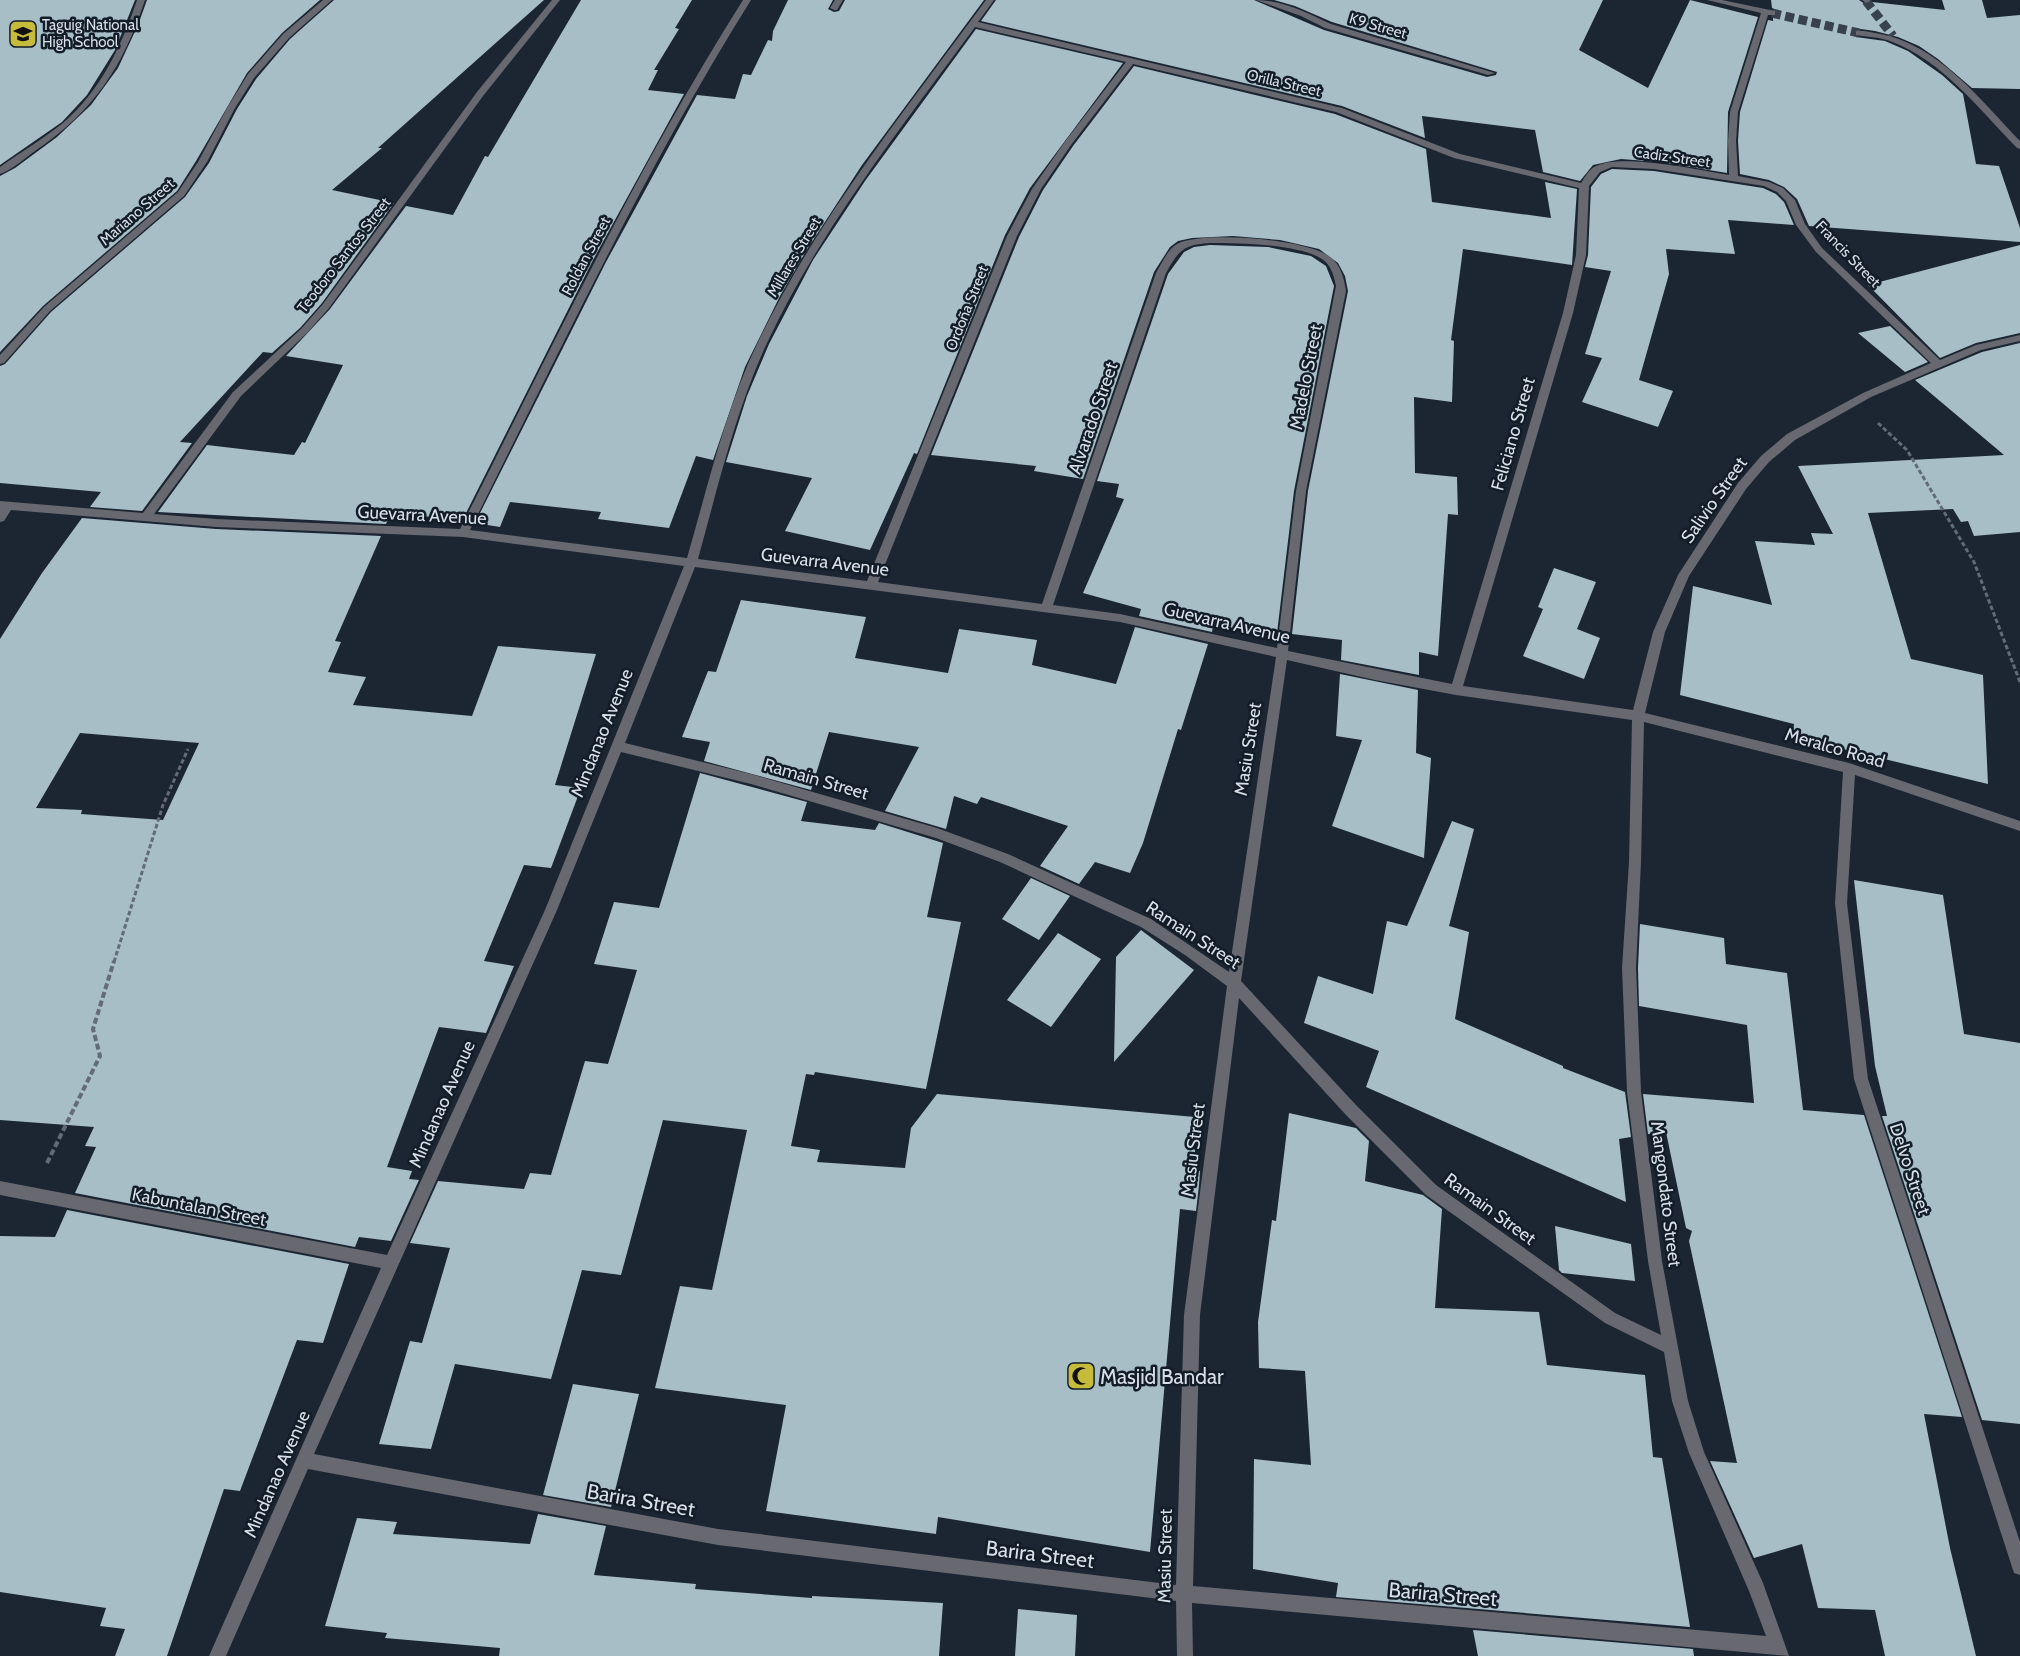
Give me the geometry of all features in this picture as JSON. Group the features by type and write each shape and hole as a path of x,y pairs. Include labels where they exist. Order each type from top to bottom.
{"street":[{"path":"0,171 73,119 92,100 111,73 129,38 142,0"},
{"name":"Mariano Street","path":"0,361 47,308 181,194 198,173 230,109 269,52 299,23 328,0"},
{"name":"Teodoro Santos Street","path":"145,518 237,394 304,331 326,306 480,94 556,0"},
{"name":"Roldan Street","path":"463,533 608,246 708,62 746,0"},
{"name":"Millares Street","path":"691,563 730,426 762,344 800,270 856,184 990,0"},
{"name":"K9 Street","path":"1260,0 1304,14 1328,26 1491,73"},
{"path":"1711,0 1768,12 1734,112 1732,141 1734,180"},
{"name":"Orilla Street","path":"974,24 1339,110 1457,156 1584,186"},
{"path":"1859,32 1894,38 1952,76 2020,146"},
{"name":"Ordoña Street","path":"871,586 1012,236 1037,189 1068,143 1130,62"},
{"name":"Cadiz Street","path":"1584,186 1599,168 1617,164 1641,165 1734,180"},
{"name":"Francis Street","path":"1734,180 1766,184 1780,190 1790,200 1801,225 1820,250 1939,364"},
{"name":"Feliciano Street","path":"1456,690 1568,313 1581,255 1584,186"},
{"name":"Madelo Street","path":"1182,244 1202,239 1227,239 1313,250 1326,258 1340,279 1341,291 1300,491 1282,653"},
{"name":"Alvarado Street","path":"1046,608 1162,273 1171,256 1182,244"},
{"name":"Salivio Street","path":"1638,716 1659,632 1684,575 1742,486 1765,459 1791,437 1855,401 1979,347 2020,338"},
{"path":"0,518 4,506"},
{"name":"Guevarra Avenue","path":"4,506 216,523 463,533 1120,618 1375,675 1456,690 1571,704 1638,716"},
{"name":"Mindanao Avenue","path":"217,1656 391,1263 551,910 691,563"},
{"name":"Masiu Street","path":"1185,1656 1184,1594 1192,1315 1234,983 1282,653"},
{"name":"Meralco Road","path":"1638,716 1849,768 2020,826"},
{"name":"Mangondato Street","path":"1638,716 1635,862 1629,968 1634,1092 1655,1261 1680,1402 1697,1453 1730,1526 1780,1651"},
{"name":"Ramain Street","path":"618,746 751,779 937,833 1004,858 1146,924 1190,951 1234,983 1351,1110 1431,1190 1610,1318 1671,1348"},
{"name":"Delvo Street","path":"1849,768 1841,903 1861,1079 2020,1567"},
{"name":"Kabuntalan Street","path":"0,1188 391,1263"},
{"name":"Barira Street","path":"303,1460 718,1537 1184,1594 1780,1651"}],"path":[{"path":"1855,401 1907,450 1974,562 2020,682"},
{"path":"32,1193 100,1056 93,1029 163,806 188,749"}],"building":[{"path":"0,0 135,0 115,50 87,95 62,122 0,165"},
{"path":"147,0 320,0 282,33 247,73 177,191 43,306 0,352 0,176 15,168 57,137 91,105 118,68 138,25"},
{"path":"334,0 544,0 378,148 382,148 332,190 394,203 322,303 300,328 272,353 263,352 180,442 192,443 142,511 90,507 101,492 0,483 0,366 5,364 51,312 185,197 209,163 237,109 256,79 290,39"},
{"path":"581,0 692,0 675,28 679,29 654,70 658,70 648,90 684,94 593,260 462,521 391,512 386,524 158,512 207,445 294,455 302,442 305,443 343,365 286,356 330,309 406,206 453,215 485,156 488,157"},
{"path":"788,0 833,0 828,9 834,12 839,11 845,0 984,0 862,165 806,251 780,296 745,367 713,460 696,456 669,528 598,519 601,512 510,502 500,527 475,523 606,262 697,95 735,99 743,74 751,75 768,40 772,41 773,31"},
{"path":"996,0 1254,0 1324,30 1487,77 1496,75 1497,72 1332,22 1295,6 1274,0 1603,0 1579,50 1648,88 1690,0 1758,17 1728,112 1727,173 1660,162 1621,159 1593,165 1580,181 1543,172 1535,130 1422,116 1425,138 1342,106 981,21"},
{"path":"1771,0 1859,0 1865,4 1872,2 1945,10 1942,0 1982,0 1987,18 2020,15 2020,89 1972,88 1938,59 1919,46 1898,37 1875,31 1861,29 1854,31 1856,37 1885,41 1908,51 1942,75 1963,94 1976,164 1999,166 2020,228 2020,242 1809,226 1797,199 1784,187 1769,180 1740,174 1738,141 1740,112 1768,20 1773,21 1773,17 1777,15 1776,10 1772,8"},
{"path":"976,29 1123,63 1030,188 1005,235 917,454 914,453 870,550 785,531 812,478 726,462 747,396 769,344 813,260 865,181"},
{"path":"1134,66 1335,114 1426,149 1432,202 1551,218 1545,182 1577,189 1572,265 1463,249 1451,340 1454,341 1452,402 1414,397 1415,473 1457,477 1458,515 1448,514 1438,656 1419,652 1419,675 1341,660 1342,640 1292,634 1308,491 1348,291 1345,276 1338,263 1319,249 1280,240 1233,236 1192,238 1178,241 1170,247 1154,272 1083,479 1034,471 1036,466 931,455 1019,237 1043,190 1073,146"},
{"path":"1612,169 1654,171 1763,188 1776,194 1784,202 1794,225 1728,220 1735,254 1666,249 1669,274 1639,380 1673,391 1658,427 1582,402 1602,358 1585,354 1611,271 1585,267 1588,255 1591,187 1601,174"},
{"path":"1210,245 1268,247 1311,256 1326,266 1334,286 1294,491 1277,633 1213,626 1212,632 1139,616 1141,609 1083,593 1124,499 1116,497 1119,484 1097,481 1168,274 1184,252 1194,247"},
{"path":"2020,245 2020,333 1976,343 1940,358 1868,285"},
{"path":"1890,326 1928,362 1905,372 1858,333"},
{"path":"2020,343 2020,532 1974,536 1968,521 1961,522 1953,509 1868,513 1911,659 1983,675 1988,784 1793,737 1794,724 1680,695 1693,586 1772,605 1755,541 1815,545 1811,533 1833,534 1798,466 2004,455 1915,380 1982,352"},
{"path":"82,518 216,529 381,536 335,641 341,642 328,672 366,677 353,705 472,716 498,646 596,654 555,785 581,788 551,868 524,865 484,961 514,966 486,1033 439,1027 387,1167 412,1171 409,1179 419,1180 391,1241 359,1237 355,1247 75,1193 96,1147 85,1146 94,1127 0,1120 0,639 42,573","holes":["80,733 199,743 163,820 81,814 82,810 36,808"]},
{"path":"1554,568 1596,582 1577,629 1600,638 1584,679 1523,656 1543,609 1538,607"},
{"path":"741,600 866,617 855,658 948,673 959,629 1037,640 1032,665 1116,684 1135,627 1208,644 1181,730 1178,729 1143,843 1130,873 1095,862 1079,884 1040,866 1068,826 981,797 977,804 954,796 946,829 885,811 919,747 829,732 811,790 704,761 710,742 682,737 708,671 716,672"},
{"path":"1340,674 1418,690 1416,753 1431,758 1424,858 1332,826 1362,740 1336,736"},
{"path":"700,773 807,802 801,821 875,830 879,823 943,843 927,917 961,922 926,1089 815,1072 814,1075 806,1074 791,1146 820,1150 817,1162 905,1168 911,1128 937,1094 1195,1117 1195,1171 1200,1171 1199,1185 1196,1211 1180,1209 1150,1552 938,1517 936,1534 766,1511 786,1405 655,1388 680,1286 712,1290 747,1130 663,1120 621,1275 582,1270 551,1379 455,1364 431,1449 379,1444 410,1341 422,1343 450,1248 410,1243 438,1181 524,1189 530,1173 551,1175 585,1061 608,1064 637,970 594,964 614,902 659,908"},
{"path":"1452,821 1474,829 1449,926 1469,932 1455,1019 1563,1066 1563,1068 1625,1092 1631,1137 1619,1139 1626,1202 1366,1087 1379,1051 1304,1023 1318,976 1373,994 1387,921 1407,926"},
{"path":"1031,878 1070,896 1039,940 1002,919"},
{"path":"1854,880 1943,895 1964,1034 2020,1043 2020,1424 1982,1420 1882,1116 1887,1116 1875,1066"},
{"path":"1640,924 1724,938 1726,964 1787,973 1803,1110 1864,1115 1962,1417 1924,1414 1950,1548 1976,1656 1885,1656 1875,1610 1818,1608 1802,1544 1754,1558 1710,1461 1737,1463 1689,1241 1692,1231 1686,1228 1666,1132 1648,1134 1643,1094 1754,1103 1747,1025 1639,1006"},
{"path":"1141,930 1194,970 1114,1062 1116,957"},
{"path":"1058,933 1101,959 1051,1027 1007,1000"},
{"path":"1289,1113 1356,1128 1369,1141 1365,1181 1423,1195 1442,1209 1435,1308 1539,1312 1547,1365 1645,1375 1653,1457 1662,1458 1690,1627 1336,1597 1338,1583 1253,1569 1254,1459 1311,1465 1305,1371 1259,1368 1258,1322 1272,1220 1276,1221"},
{"path":"67,1210 349,1264 323,1343 297,1340 240,1491 224,1489 167,1656 115,1656 125,1629 100,1626 106,1608 0,1592 0,1236 55,1237"},
{"path":"1555,1226 1631,1244 1635,1281 1562,1273 1559,1270"},
{"path":"573,1384 639,1394 611,1507 543,1495"},
{"path":"538,1514 606,1526 594,1575 696,1584 695,1589 812,1598 812,1596 943,1603 939,1656 499,1656 500,1648 385,1638 387,1633 325,1626 357,1518 397,1522 393,1534 530,1544"},
{"path":"1018,1609 1077,1615 1075,1656 1015,1656"},
{"path":"1473,1630 1693,1649 1694,1656 1478,1656"}],"tunnel":[{"path":"1866,1 1893,36"},
{"path":"1772,13 1859,33"}],"place":[{"name":"Taguig National High School","path":"23,34"},
{"name":"Masjid Bandar","path":"1081,1376"}]}
